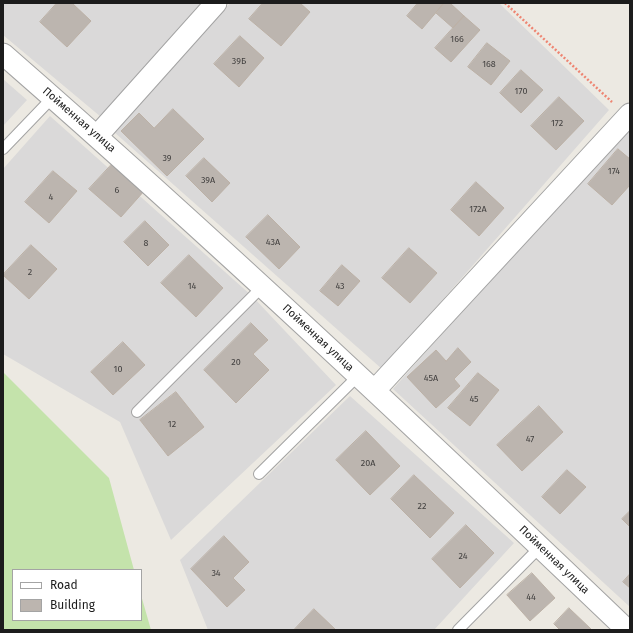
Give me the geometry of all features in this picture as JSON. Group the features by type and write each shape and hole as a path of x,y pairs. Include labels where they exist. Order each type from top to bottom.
{"street":[{"path":"97,136 216,3"},
{"name":"Пойменная улица","path":"3,54 97,136 359,375 627,630"},
{"path":"375,390 629,115"}],"lane":[{"path":"3,149 53,97"},
{"path":"137,412 262,287"},
{"path":"259,474 359,375"},
{"path":"458,630 540,546"}],"path":[{"path":"505,3 629,115"}],"shaded area":[{"path":"3,3 201,3 101,117 3,35"},
{"path":"230,3 499,3 609,110 382,369 114,132"},
{"path":"3,79 27,100 3,126"},
{"path":"50,116 252,296 336,385 171,540 120,422 3,354 3,169"},
{"path":"626,127 630,130 630,607 393,389"},
{"path":"350,396 514,543 434,630 208,630 180,560"}],"green space":[{"path":"3,372 109,478 134,569 12,569 12,621 142,621 142,598 151,630 3,630"}],"building":[{"path":"57,3 72,3 91,21 67,47 40,22"},
{"path":"263,3 300,3 310,12 281,46 249,19"},
{"path":"418,3 444,3 422,29 407,16"},
{"path":"444,3 450,3 464,16 453,28 436,13"},
{"path":"464,16 480,30 451,62 435,48"},
{"path":"240,36 264,58 239,87 214,64"},
{"path":"487,43 510,61 491,85 468,67"},
{"path":"521,70 543,90 521,113 500,93"},
{"path":"559,97 584,121 556,150 531,126"},
{"path":"173,109 204,139 167,176 121,131 139,113 154,128"},
{"path":"618,149 630,159 630,185 612,205 588,184"},
{"path":"204,158 230,183 212,202 186,176"},
{"path":"114,162 145,190 121,217 89,189"},
{"path":"53,171 77,191 49,223 25,202"},
{"path":"476,182 504,208 479,236 451,210"},
{"path":"268,215 300,247 279,269 246,237"},
{"path":"145,221 169,245 148,266 124,242"},
{"path":"31,245 57,269 29,299 3,275"},
{"path":"409,248 437,273 410,303 382,278"},
{"path":"189,255 223,288 196,317 161,283"},
{"path":"342,265 360,281 338,306 320,291"},
{"path":"251,323 268,340 253,354 269,370 236,403 204,370"},
{"path":"123,342 145,365 113,395 91,372"},
{"path":"458,348 471,362 454,379 460,386 436,408 407,377 436,350 446,361"},
{"path":"478,373 499,390 470,426 448,408"},
{"path":"176,392 204,427 168,456 140,420"},
{"path":"539,406 563,432 522,471 497,445"},
{"path":"366,431 400,466 370,495 336,460"},
{"path":"567,470 586,487 560,514 542,497"},
{"path":"414,475 454,513 430,538 391,499"},
{"path":"630,511 630,527 622,519"},
{"path":"466,525 494,553 460,588 432,559"},
{"path":"224,536 249,562 233,578 245,590 227,607 191,569"},
{"path":"532,573 555,598 530,621 507,595"},
{"path":"630,574 630,588 623,582"},
{"path":"569,608 592,630 560,630 554,624"},
{"path":"314,609 336,630 294,630"}]}
